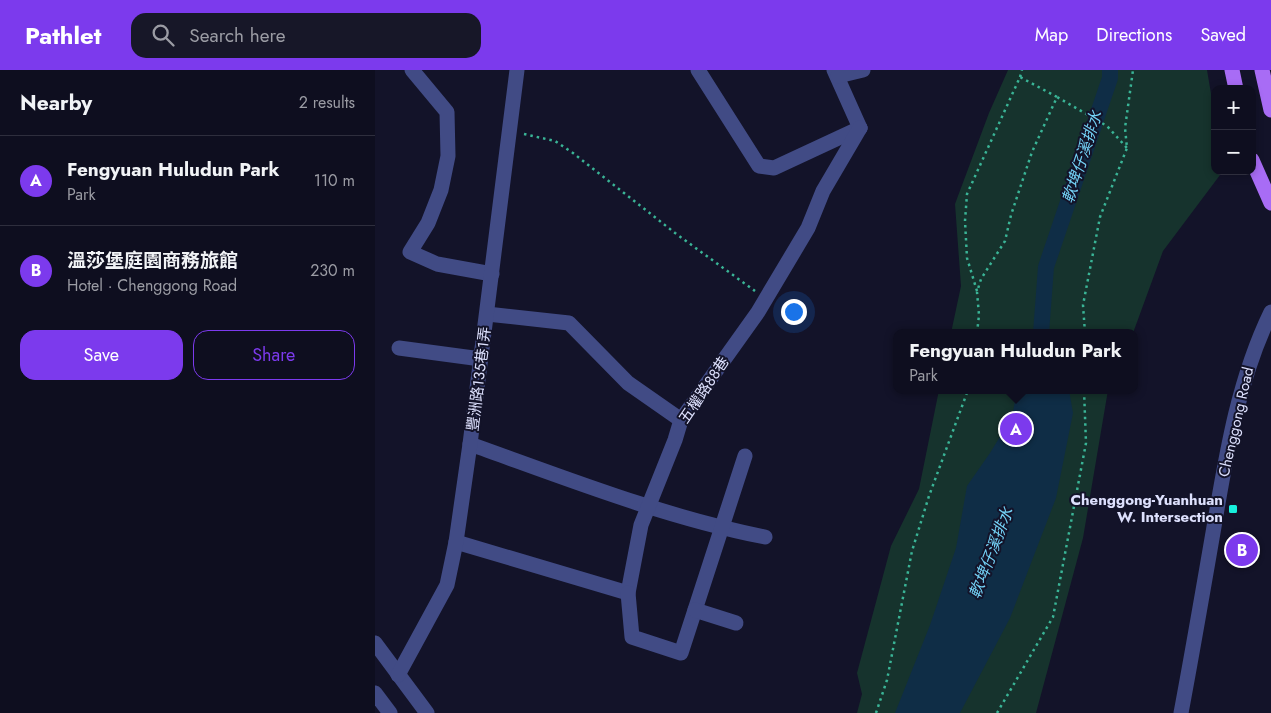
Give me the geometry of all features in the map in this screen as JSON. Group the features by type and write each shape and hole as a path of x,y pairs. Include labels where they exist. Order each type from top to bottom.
{"main road":[{"path":"1232,70 1235,85"},
{"path":"1262,70 1271,110"},
{"path":"1256,169 1271,203"}],"street":[{"path":"412,70 447,112 448,156 441,190 428,223 410,252 437,264 492,274"},
{"name":"豐洲路135巷1弄","path":"398,675 447,585 457,542 517,70"},
{"path":"698,70 759,166 774,168 860,128 836,73 863,70"},
{"name":"五權路88巷","path":"695,610 681,653 632,637 628,593 641,525 647,507 675,440 681,420 766,299 809,228 823,191 860,128"},
{"name":"Chenggong Road","path":"1181,713 1229,442 1251,360 1271,312"},
{"path":"487,314 569,323 628,383 681,420"},
{"path":"399,348 481,359"},
{"path":"470,444 647,507 723,529 765,537"},
{"path":"736,623 695,610 723,529 745,456"},
{"path":"457,542 628,593"},
{"path":"375,643 427,713"},
{"path":"375,693 390,713"}],"path":[{"path":"977,329 979,315 977,292 967,258 965,221 967,194 1022,70"},
{"path":"1085,329 1083,304 1100,217 1127,148 1125,128 1133,70"},
{"path":"1020,77 1107,126 1127,148"},
{"path":"977,292 981,279 1005,241 1011,216 1032,152 1057,97"},
{"path":"509,130 555,141 675,233 766,299"},
{"path":"876,713 887,680 912,551 929,496 967,394"},
{"path":"997,713 1053,617 1086,444 1084,394"}],"green space":[{"path":"1008,70 1207,70 1211,94 1211,175 1220,175 1163,251 1134,329 952,329 961,286 955,204 989,113"},
{"path":"938,394 1107,394 1083,538 1036,713 857,713 862,694 857,673 891,546 919,489"}],"water":[{"path":"1016,394 1070,394 1073,413 1056,498 1010,618 960,713 895,713 930,625 956,548 967,486 1012,417"}],"waterway":[{"name":"軟埤仔溪排水","path":"1041,329 1046,267 1110,78 1110,70"}],"place":[{"name":"Fengyuan Huludun Park","path":"1016,429"},
{"name":"Chenggong-Yuanhuan W. Intersection","path":"1233,509"},
{"name":"溫莎堡庭園商務旅館","path":"1242,550"}]}
